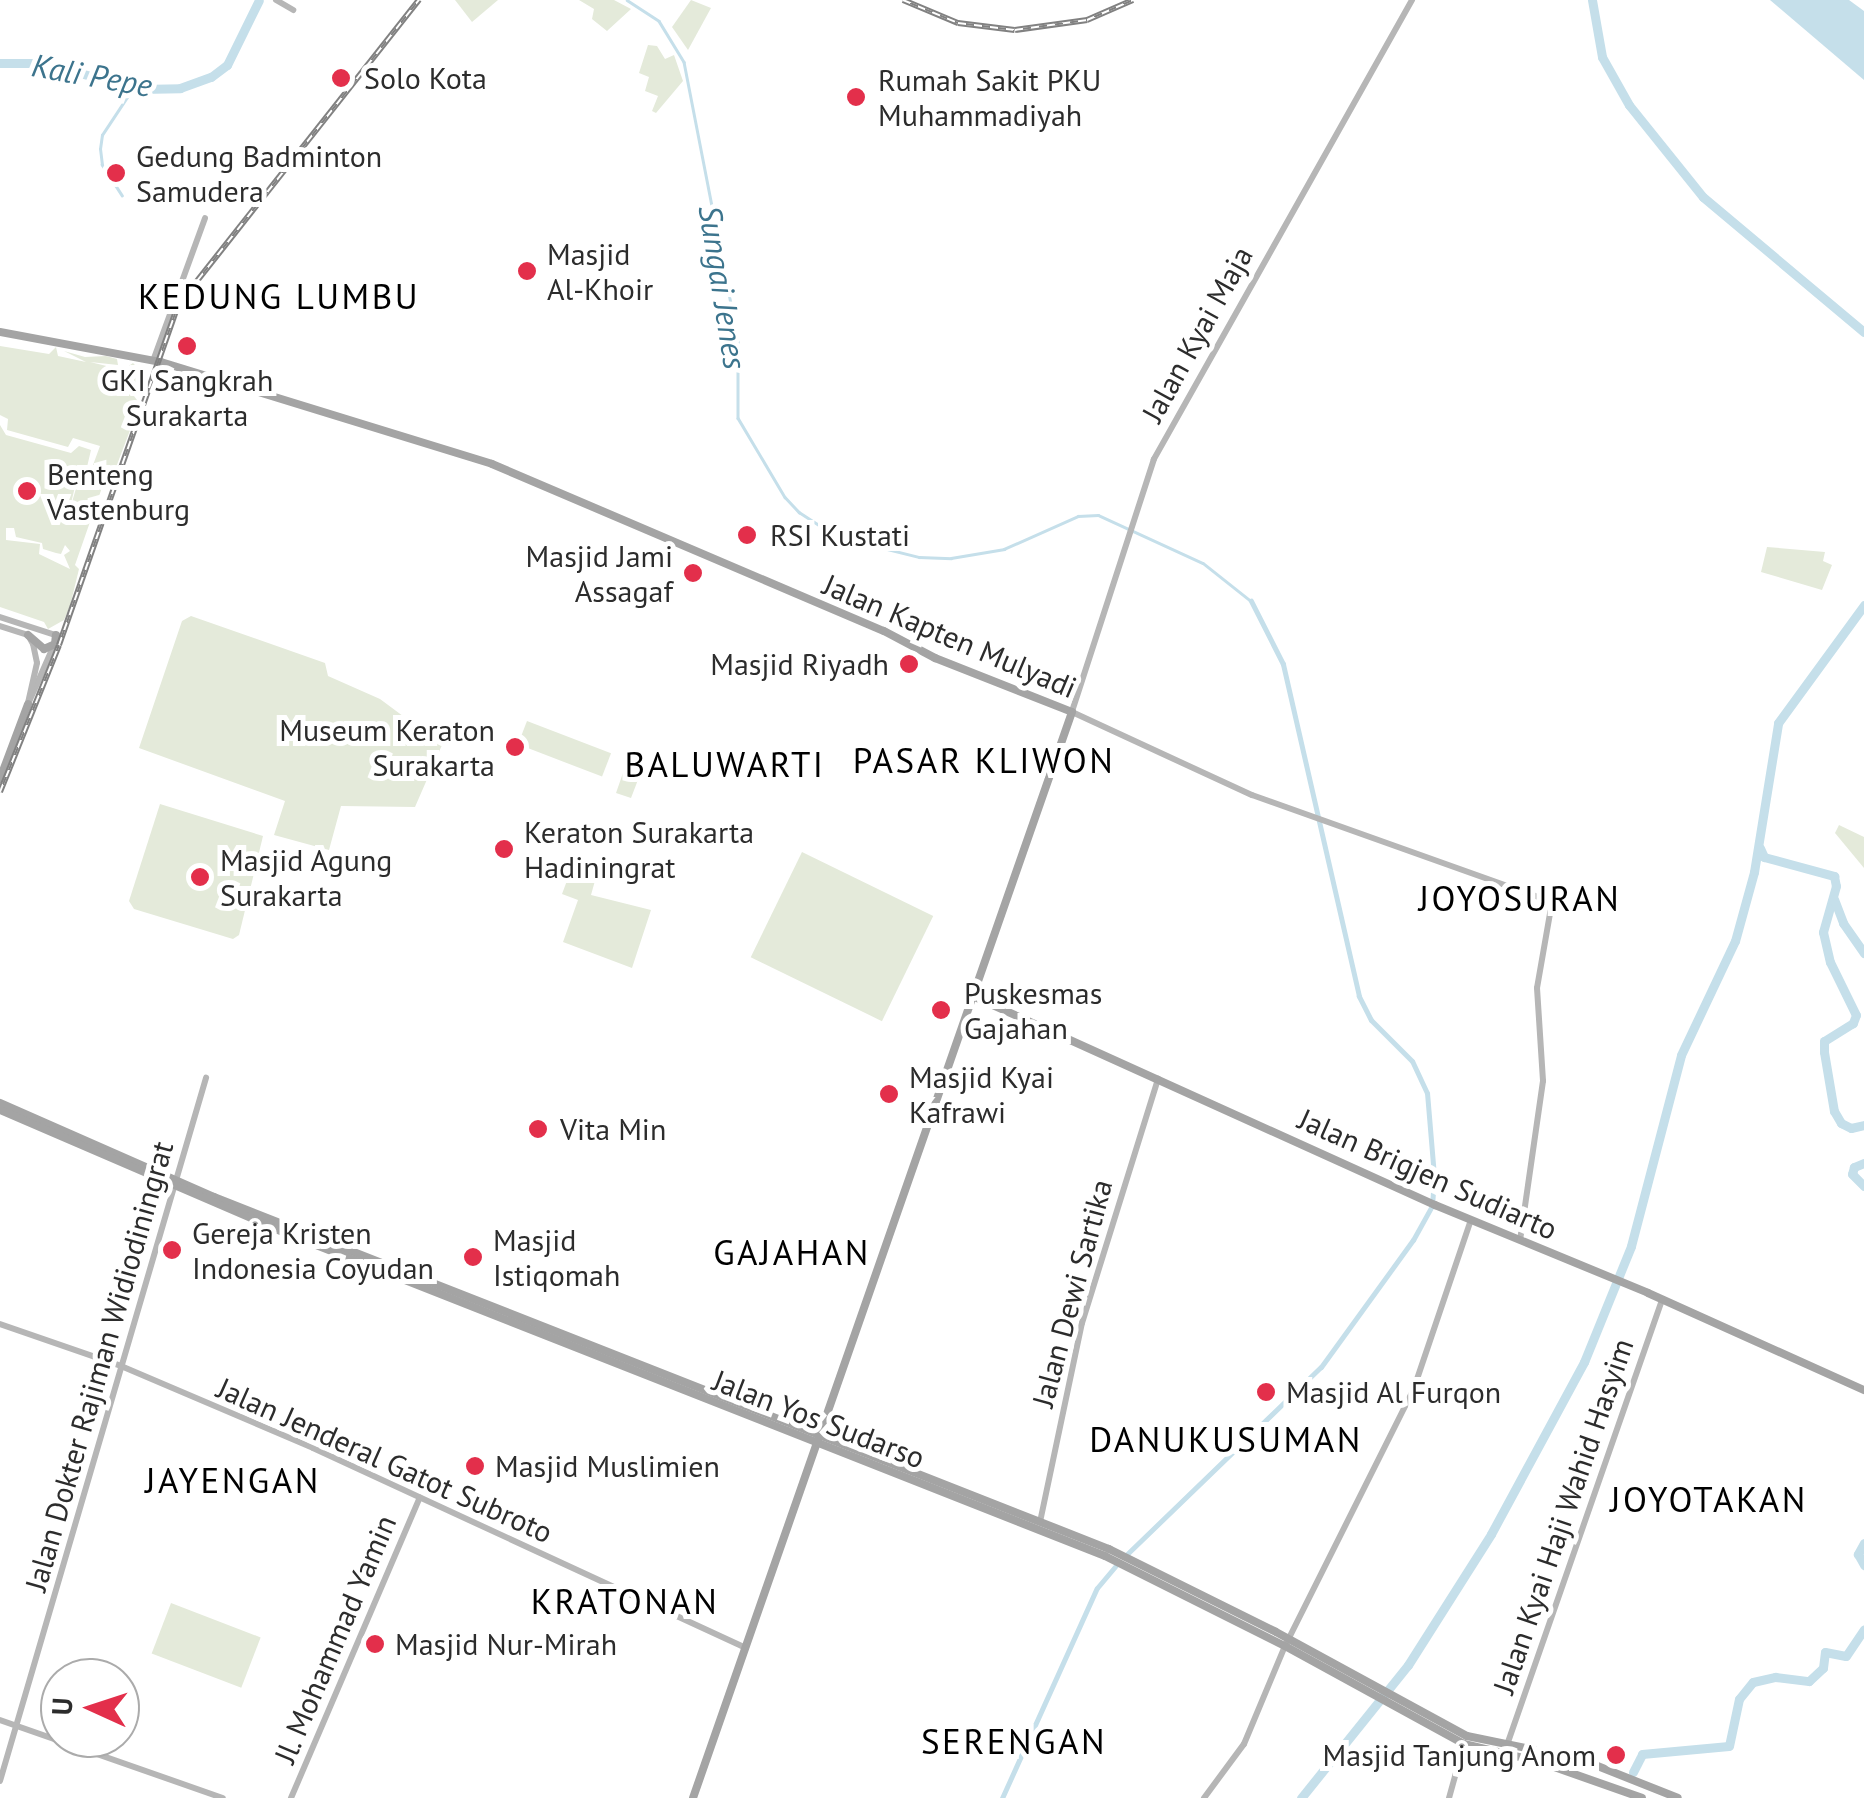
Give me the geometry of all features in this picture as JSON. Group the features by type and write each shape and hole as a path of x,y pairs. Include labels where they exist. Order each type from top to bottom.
{"main road":[{"path":"276,0 293,10"},
{"name":"Jalan Kyai Maja","path":"1072,712 1130,528 1162,442 1412,0"},
{"path":"153,361 206,218"},
{"name":"Jalan Kapten Mulyadi","path":"0,332 153,361 492,464 884,631 934,658 1072,712 1252,795 1552,902 1537,988 1544,1063 1542,1100 1520,1240"},
{"path":"0,617 56,638"},
{"path":"0,626 28,636 41,649 56,638"},
{"path":"28,636 37,664 28,704"},
{"path":"0,779 56,638"},
{"path":"37,664 46,667"},
{"path":"692,1798 1072,712"},
{"name":"Jalan Brigjen Sudiarto","path":"975,996 1432,1204 1864,1390"},
{"name":"Jalan Dokter Rajiman Widiodiningrat","path":"0,1781 206,1078"},
{"name":"Jalan Dewi Sartika","path":"1040,1522 1082,1323 1158,1079"},
{"name":"Jalan Yos Sudarso","path":"0,1106 175,1184 1120,1559"},
{"path":"1204,1798 1240,1750 1287,1643 1418,1380 1472,1220"},
{"name":"Jalan Kyai Haji Wahid Hasyim","path":"1506,1746 1662,1300"},
{"name":"Jalan Jenderal Gatot Subroto","path":"0,1324 121,1366 420,1497 746,1648"},
{"name":"Jalan Yos Sudarso","path":"952,1491 1040,1522 1120,1559 1364,1680 1372,1690"},
{"name":"Jl. Mohammad Yamin","path":"292,1798 420,1497"},
{"name":"Jalan Yos Sudarso","path":"1287,1643 1464,1744 1540,1762 1643,1798"},
{"path":"1390,1700 1467,1736 1545,1750 1618,1772 1678,1798"},
{"path":"0,1722 223,1798"},
{"path":"1449,1798 1464,1744"},
{"path":"1618,1772 1620,1790"},
{"path":"1643,1798 1649,1786"}],"green space":[{"path":"455,0 498,0 472,22"},
{"path":"579,0 614,0 631,9 607,31 592,19 594,9"},
{"path":"691,0 711,8 688,50 672,27"},
{"path":"648,45 657,46 665,59 674,55 683,81 656,113 652,111 658,96 645,91 649,77 639,73"},
{"path":"0,346 49,354 56,347 58,356 86,362 64,351 85,357 106,356 117,359 118,365 90,362 123,370 133,363 148,379 134,396 140,404 115,470 109,475 99,471 97,476 105,479 75,565 79,569 70,606 64,620 48,629 44,622 0,607 0,425 6,435 71,453 79,446 91,450 87,467 80,467 66,523 81,471 93,465 100,446 73,438 68,447 7,430 8,419 0,415","holes":["6,528 14,528 16,537 42,543 43,549 61,554 65,545 70,551 64,555 70,569 39,554 40,544 6,540"]},
{"path":"1767,547 1825,552 1823,561 1832,565 1822,590 1761,572"},
{"path":"191,616 325,663 328,676 380,699 442,745 415,807 341,806 329,850 274,835 285,801 139,748 182,621"},
{"path":"527,721 611,753 602,777 518,744"},
{"path":"624,770 641,772 631,798 616,793"},
{"path":"160,804 263,836 239,935 233,939 134,909 129,901"},
{"path":"1839,825 1864,837 1864,868 1835,833"},
{"path":"802,852 933,916 882,1021 751,957"},
{"path":"574,862 598,870 591,895 651,910 632,968 563,942 578,900 562,894"},
{"path":"171,1603 261,1637 241,1688 152,1653"}],"water":[{"path":"1770,0 1849,0 1864,11 1864,80"}],"waterway":[{"name":"Kali Pepe","path":"0,63 41,63 141,89 180,88 211,77 227,65 259,0"},
{"name":"Sungai Jenes","path":"627,0 659,21 684,62 738,341 738,418 785,497 799,512 827,530 859,542 919,557 951,558 1004,549 1078,516 1098,515 1203,563 1251,601"},
{"path":"1592,0 1602,57 1629,105 1703,197 1864,332"},
{"name":"Kali Pepe","path":"130,92 141,89"},
{"path":"122,196 102,165 100,149 102,135 129,94"},
{"path":"1125,1556 1321,1367 1413,1240 1432,1206 1434,1176 1427,1093 1412,1061 1371,1020 1359,996 1283,664 1251,601"},
{"path":"1301,1798 1408,1665 1491,1534 1584,1362 1631,1246 1681,1055 1735,941 1754,872 1778,723 1864,605"},
{"path":"1760,848 1764,857 1834,876 1836,886 1823,932 1830,962 1856,1015 1853,1023 1824,1041 1824,1052 1834,1111 1841,1123 1851,1128 1864,1125"},
{"path":"1834,899 1843,923 1864,953"},
{"path":"1864,1163 1854,1167 1852,1174 1864,1186"},
{"path":"1864,1543 1858,1554 1864,1565"},
{"path":"1002,1798 1097,1588 1117,1564"},
{"path":"1633,1772 1642,1754 1729,1746 1739,1699 1753,1682 1775,1677 1809,1681 1823,1668 1825,1652 1846,1656 1864,1629"}],"railway":[{"path":"0,792 59,645 178,305 419,0"},
{"path":"903,0 958,23 1015,30 1087,20 1133,0"}],"place":[{"name":"Solo Kota","path":"341,78"},
{"name":"Rumah Sakit PKU Muhammadiyah","path":"856,97"},
{"name":"Gedung Badminton Samudera","path":"116,173"},
{"name":"Masjid Al-Khoir","path":"527,271"},
{"name":"GKI Sangkrah Surakarta","path":"187,346"},
{"name":"Benteng Vastenburg","path":"27,491"},
{"name":"RSI Kustati","path":"747,535"},
{"name":"Masjid Jami Assagaf","path":"693,573"},
{"name":"Masjid Riyadh","path":"909,664"},
{"name":"Museum Keraton Surakarta","path":"515,747"},
{"name":"Keraton Surakarta Hadiningrat","path":"504,849"},
{"name":"Masjid Agung Surakarta","path":"200,877"},
{"name":"Puskesmas Gajahan","path":"941,1010"},
{"name":"Masjid Kyai Kafrawi","path":"889,1094"},
{"name":"Vita Min","path":"538,1129"},
{"name":"Gereja Kristen Indonesia Coyudan","path":"172,1250"},
{"name":"Masjid Istiqomah","path":"473,1257"},
{"name":"Masjid Al Furqon","path":"1266,1392"},
{"name":"Masjid Muslimien","path":"475,1466"},
{"name":"Masjid Nur-Mirah","path":"375,1644"},
{"name":"Masjid Tanjung Anom","path":"1616,1755"}],"district":[{"name":"KEDUNG LUMBU","path":"279,296"},
{"name":"PASAR KLIWON","path":"984,760"},
{"name":"BALUWARTI","path":"725,764"},
{"name":"JOYOSURAN","path":"1520,898"},
{"name":"GAJAHAN","path":"792,1252"},
{"name":"DANUKUSUMAN","path":"1226,1439"},
{"name":"JAYENGAN","path":"233,1480"},
{"name":"JOYOTAKAN","path":"1709,1499"},
{"name":"KRATONAN","path":"625,1601"},
{"name":"SERENGAN","path":"1014,1741"}]}
